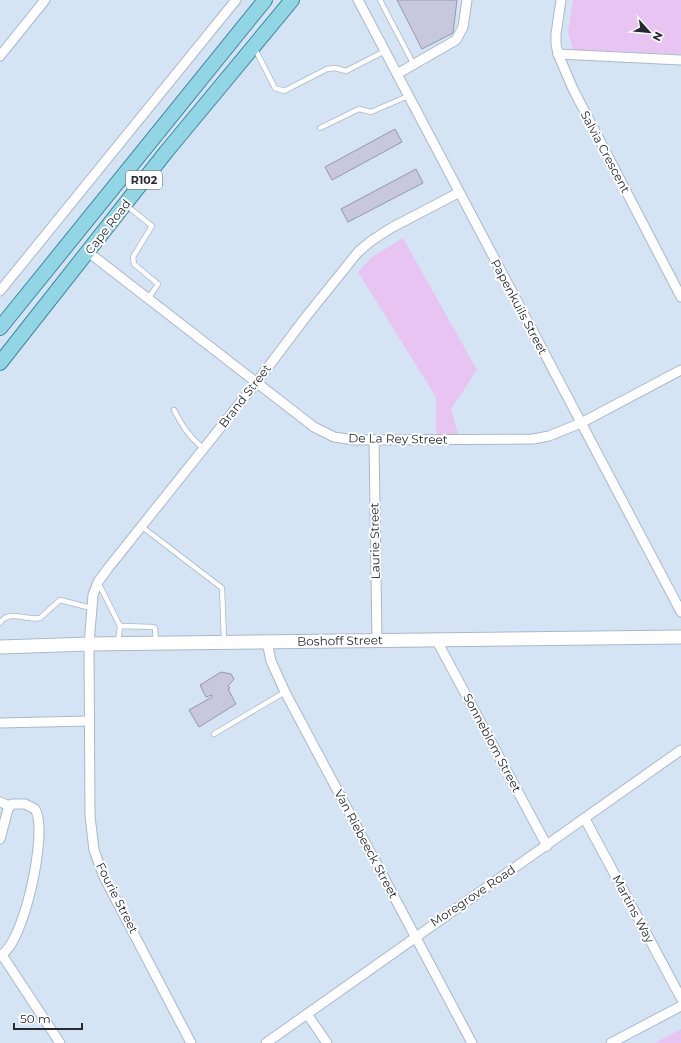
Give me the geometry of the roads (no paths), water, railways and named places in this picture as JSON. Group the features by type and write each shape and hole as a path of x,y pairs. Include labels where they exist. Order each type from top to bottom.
{"main road":[{"name":"Cape Road","path":"0,328 265,0"},
{"name":"Cape Road","path":"0,363 125,205 292,0"}],"street":[{"path":"0,56 45,0"},
{"path":"0,291 236,0"},
{"name":"Papenkuils Street","path":"358,0 458,193 681,612"},
{"path":"397,74 456,40 463,26 467,0"},
{"name":"Salvia Crescent","path":"561,0 556,34 558,54 573,89 681,297"},
{"path":"558,54 681,60"},
{"name":"Brand Street","path":"89,644 91,608 93,595 98,582 358,252 370,241 391,228 458,193"},
{"name":"De La Rey Street","path":"88,252 256,383 324,432 342,438 374,441 533,439 549,436 581,423 681,370"},
{"name":"Laurie Street","path":"374,441 377,640"},
{"name":"Boshoff Street","path":"0,647 89,644 681,637"},
{"name":"Sonneblom Street","path":"437,641 547,846"},
{"name":"Van Riebeeck Street","path":"266,642 271,661 285,692 416,935 472,1043"},
{"name":"Fourie Street","path":"89,644 90,816 92,837 98,862 191,1043"},
{"path":"0,723 89,721"},
{"name":"Moregrove Road","path":"266,1043 416,935 547,846 681,750"},
{"path":"0,802 10,806"},
{"path":"0,839 10,806 16,803 25,804 35,809 39,819 39,856 22,920 15,936 1,955 60,1043"},
{"name":"Martins Way","path":"585,819 681,998"},
{"path":"611,1043 681,1006"},
{"path":"307,1014 327,1043"}],"lane":[{"path":"380,0 414,65"},
{"path":"254,46 275,88 284,91 327,69 335,68 346,71 385,51"},
{"path":"320,128 359,109 371,112 408,96"},
{"path":"125,205 152,226 133,257 134,264 158,284 148,299"},
{"path":"174,410 192,440 203,448"},
{"path":"141,526 222,588 224,643"},
{"path":"98,582 120,626 117,644"},
{"path":"0,623 3,618 8,616 40,618 60,600 91,608"},
{"path":"120,626 153,626 155,628 156,644"},
{"path":"214,734 285,692"}]}
